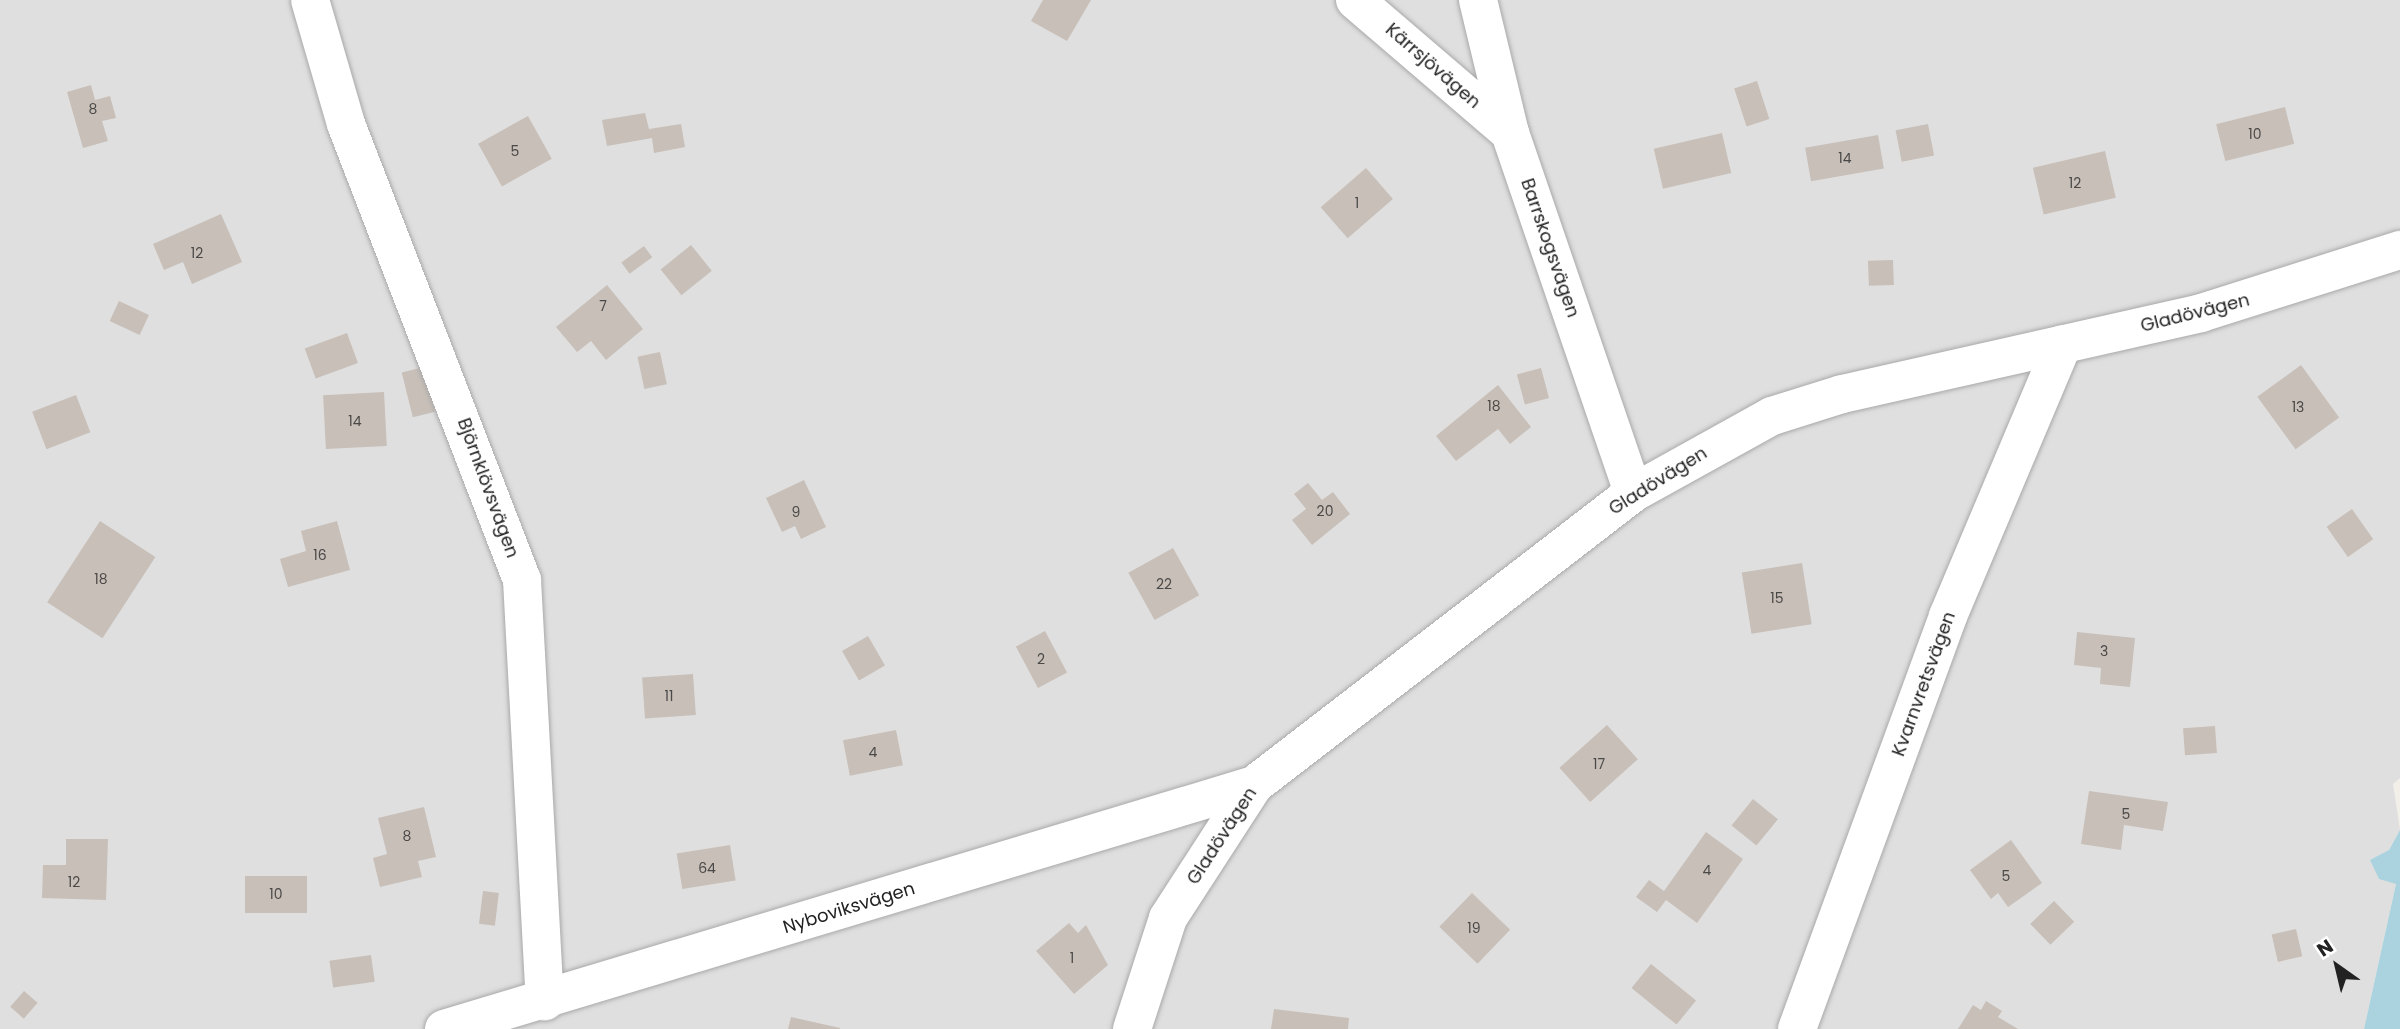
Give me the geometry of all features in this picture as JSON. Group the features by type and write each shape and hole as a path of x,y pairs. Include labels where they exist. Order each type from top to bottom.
{"street":[{"name":"Björnklövsvägen","path":"310,0 346,124 522,580 545,1001"},
{"name":"Kärrsjövägen","path":"1355,0 1510,134"},
{"name":"Barrskogsvägen","path":"1478,0 1510,134 1633,493"},
{"name":"Gladövägen","path":"1132,1029 1168,918 1254,785 1633,493 1772,416 2201,313 2400,250"},
{"name":"Kvarnvretsvägen","path":"1797,1029 1948,616 2063,344"},
{"name":"Nyboviksvägen","path":"444,1029 545,1001 1254,785"}],"shaded area":[{"path":"0,0 2400,0 2400,778 2393,784 2400,830 2389,850 2396,884 2364,1029 0,1029"}],"water":[{"path":"2400,830 2400,1029 2364,1029 2396,884 2379,879 2370,860 2389,850"}],"building":[{"path":"1043,0 1091,0 1067,41 1031,21"},
{"path":"1757,81 1769,119 1747,126 1734,88"},
{"path":"91,85 95,100 110,96 116,118 102,121 108,141 83,148 67,92"},
{"path":"2285,107 2294,144 2225,161 2216,124"},
{"path":"645,113 649,129 681,124 685,147 654,153 652,138 607,146 602,120"},
{"path":"528,116 552,159 502,186 478,144"},
{"path":"1928,124 1934,155 1902,162 1896,130"},
{"path":"1722,133 1731,173 1663,189 1654,149"},
{"path":"1878,135 1884,168 1811,181 1805,148"},
{"path":"2105,151 2116,198 2044,214 2033,168"},
{"path":"1366,168 1393,199 1348,238 1321,207"},
{"path":"221,214 242,262 192,284 183,262 164,270 153,244"},
{"path":"691,245 712,271 681,295 661,270"},
{"path":"644,246 652,257 630,274 621,262"},
{"path":"1893,260 1894,285 1869,286 1868,261"},
{"path":"607,285 643,329 606,360 591,341 577,352 556,327"},
{"path":"119,301 149,315 140,335 110,321"},
{"path":"347,333 358,363 316,378 305,348"},
{"path":"660,352 667,384 644,389 638,357"},
{"path":"2301,365 2339,418 2296,449 2257,397"},
{"path":"424,367 435,412 413,417 402,373"},
{"path":"1541,368 1549,398 1525,404 1517,374"},
{"path":"1498,385 1531,427 1510,444 1498,429 1456,461 1436,436"},
{"path":"384,392 387,446 326,449 323,395"},
{"path":"76,395 90,432 46,449 32,412"},
{"path":"804,480 826,527 801,539 795,526 782,532 766,498"},
{"path":"1308,483 1322,500 1333,492 1350,514 1312,545 1292,520 1306,509 1294,494"},
{"path":"2352,509 2373,539 2348,557 2327,527"},
{"path":"100,521 155,557 103,638 47,602"},
{"path":"337,521 350,570 288,587 280,559 306,551 301,531"},
{"path":"1173,548 1199,595 1155,620 1128,573"},
{"path":"1802,563 1812,624 1751,634 1742,573"},
{"path":"1045,631 1067,672 1038,688 1016,646"},
{"path":"2077,632 2135,638 2130,687 2100,684 2101,668 2074,665"},
{"path":"868,636 885,665 859,680 842,651"},
{"path":"693,674 696,715 645,718 642,678"},
{"path":"1607,725 1638,759 1590,802 1559,768"},
{"path":"2215,726 2217,753 2185,755 2183,728"},
{"path":"896,730 903,765 850,776 843,740"},
{"path":"2089,791 2168,802 2163,831 2124,825 2121,850 2081,844"},
{"path":"1753,799 1778,819 1756,846 1732,825"},
{"path":"424,807 436,857 418,861 422,877 380,887 373,858 387,854 378,818"},
{"path":"1706,832 1743,859 1697,923 1666,900 1657,912 1636,897 1649,880 1664,891"},
{"path":"66,839 108,839 106,900 42,898 43,865 66,865"},
{"path":"2011,840 2042,883 2008,907 1998,893 1991,899 1970,870"},
{"path":"730,845 736,881 682,889 677,853"},
{"path":"245,876 307,876 307,913 245,913"},
{"path":"483,891 499,893 495,926 479,924"},
{"path":"1472,893 1510,930 1477,964 1439,927"},
{"path":"2054,901 2074,922 2050,945 2030,924"},
{"path":"1069,923 1078,933 1086,925 1108,965 1074,994 1036,951"},
{"path":"2296,929 2302,956 2278,962 2272,935"},
{"path":"371,955 375,982 333,988 329,961"},
{"path":"1651,964 1696,1001 1677,1025 1631,988"},
{"path":"24,991 38,1003 24,1019 10,1007"},
{"path":"1986,1001 2002,1011 1998,1017 2018,1029 1958,1029 1973,1005 1981,1010"},
{"path":"1274,1009 1349,1018 1348,1029 1271,1029"},
{"path":"791,1017 840,1028 840,1029 788,1029"}]}
